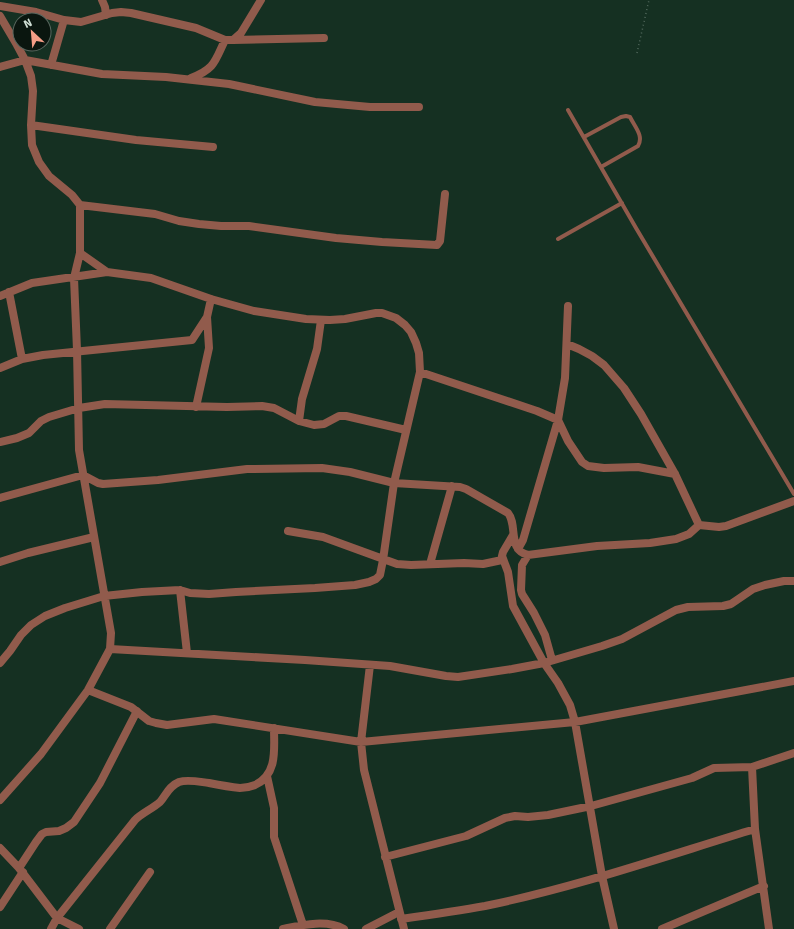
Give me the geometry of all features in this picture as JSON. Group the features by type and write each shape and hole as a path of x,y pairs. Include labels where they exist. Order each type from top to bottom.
{"street":[{"path":"102,0 106,15"},
{"path":"190,78 202,74 214,64 229,40 241,33 261,0"},
{"path":"0,6 36,12 64,20 81,22 121,12 131,13 204,30 229,40 324,38"},
{"path":"0,16 25,60 31,76 33,91 31,124 32,145 39,162 49,176 72,195 80,205 80,253 74,278 79,443 83,475 111,633 110,649 88,690 40,754 0,800"},
{"path":"51,65 64,20"},
{"path":"0,67 25,60 102,74 190,78 229,84 315,102 370,107 420,108"},
{"path":"31,124 136,140 213,147"},
{"path":"80,205 155,214 199,224 249,226 336,238 437,245 440,241 445,194"},
{"path":"80,253 107,272"},
{"path":"0,296 32,283 107,272 151,278 211,299 266,313 306,319 345,319 382,313 396,318 411,332 419,353 420,372 394,483 380,575 376,579 355,585 209,594 190,593 180,590 104,596 65,608 45,616 31,625 21,634 0,663"},
{"path":"9,292 22,359"},
{"path":"196,406 209,348 207,317 211,299"},
{"path":"518,549 525,533 558,420 564,386 568,306"},
{"path":"0,368 22,359 77,350 192,340 207,317"},
{"path":"299,421 302,399 317,349 321,320"},
{"path":"567,344 592,356 615,376 641,414 675,474 699,525"},
{"path":"420,372 537,411 558,420 568,441 582,462 588,466 604,468 638,467 675,474"},
{"path":"0,442 17,438 29,433 42,421 48,418 79,408 105,404 262,406 274,408 299,421 319,425 339,416 346,416 406,430"},
{"path":"0,498 83,475 103,484 158,480 247,469 322,468 350,472 394,483 452,486 466,489 508,513 512,520 513,535 518,549 524,554 528,555 676,539 689,534 699,525 719,527 726,526 794,501"},
{"path":"430,564 452,486"},
{"path":"288,531 323,537 397,564 484,564 502,560"},
{"path":"513,535 503,552 502,560 508,572 513,606 548,661 570,705 575,722 591,806 602,876 614,929"},
{"path":"0,562 28,553 94,537"},
{"path":"528,555 522,565 521,590 545,635 548,661"},
{"path":"110,649 370,665 403,668 446,676 458,676 512,669 602,646 622,639 676,610 688,606 723,606 731,604 753,589 784,581 794,581"},
{"path":"180,590 187,653"},
{"path":"370,665 361,742 364,770 404,929"},
{"path":"88,690 137,711 149,721 156,723 167,724 214,719 361,742 575,722 794,681"},
{"path":"0,907 36,842 42,834 46,832 59,832 74,822 100,783 137,711"},
{"path":"51,929 57,918 135,820 161,801 172,786 178,782 186,781 240,788 249,787 267,776 272,769 274,759 274,728"},
{"path":"386,857 466,836 505,818 515,816 528,817 548,815 591,806 692,778 714,768 752,767 794,753"},
{"path":"752,767 755,829 769,929"},
{"path":"267,776 274,808 274,838 303,924"},
{"path":"366,929 400,915 485,906 602,876 755,829"},
{"path":"0,848 21,870 57,918 79,929"},
{"path":"110,929 150,872"},
{"path":"662,929 764,886"},
{"path":"283,929 303,924 331,924 344,929"}],"lane":[{"path":"568,110 794,494"},
{"path":"584,137 621,117 630,117 641,137 641,142 638,146 601,167"},
{"path":"558,239 622,203"}],"path":[{"path":"637,53 649,0"}]}
